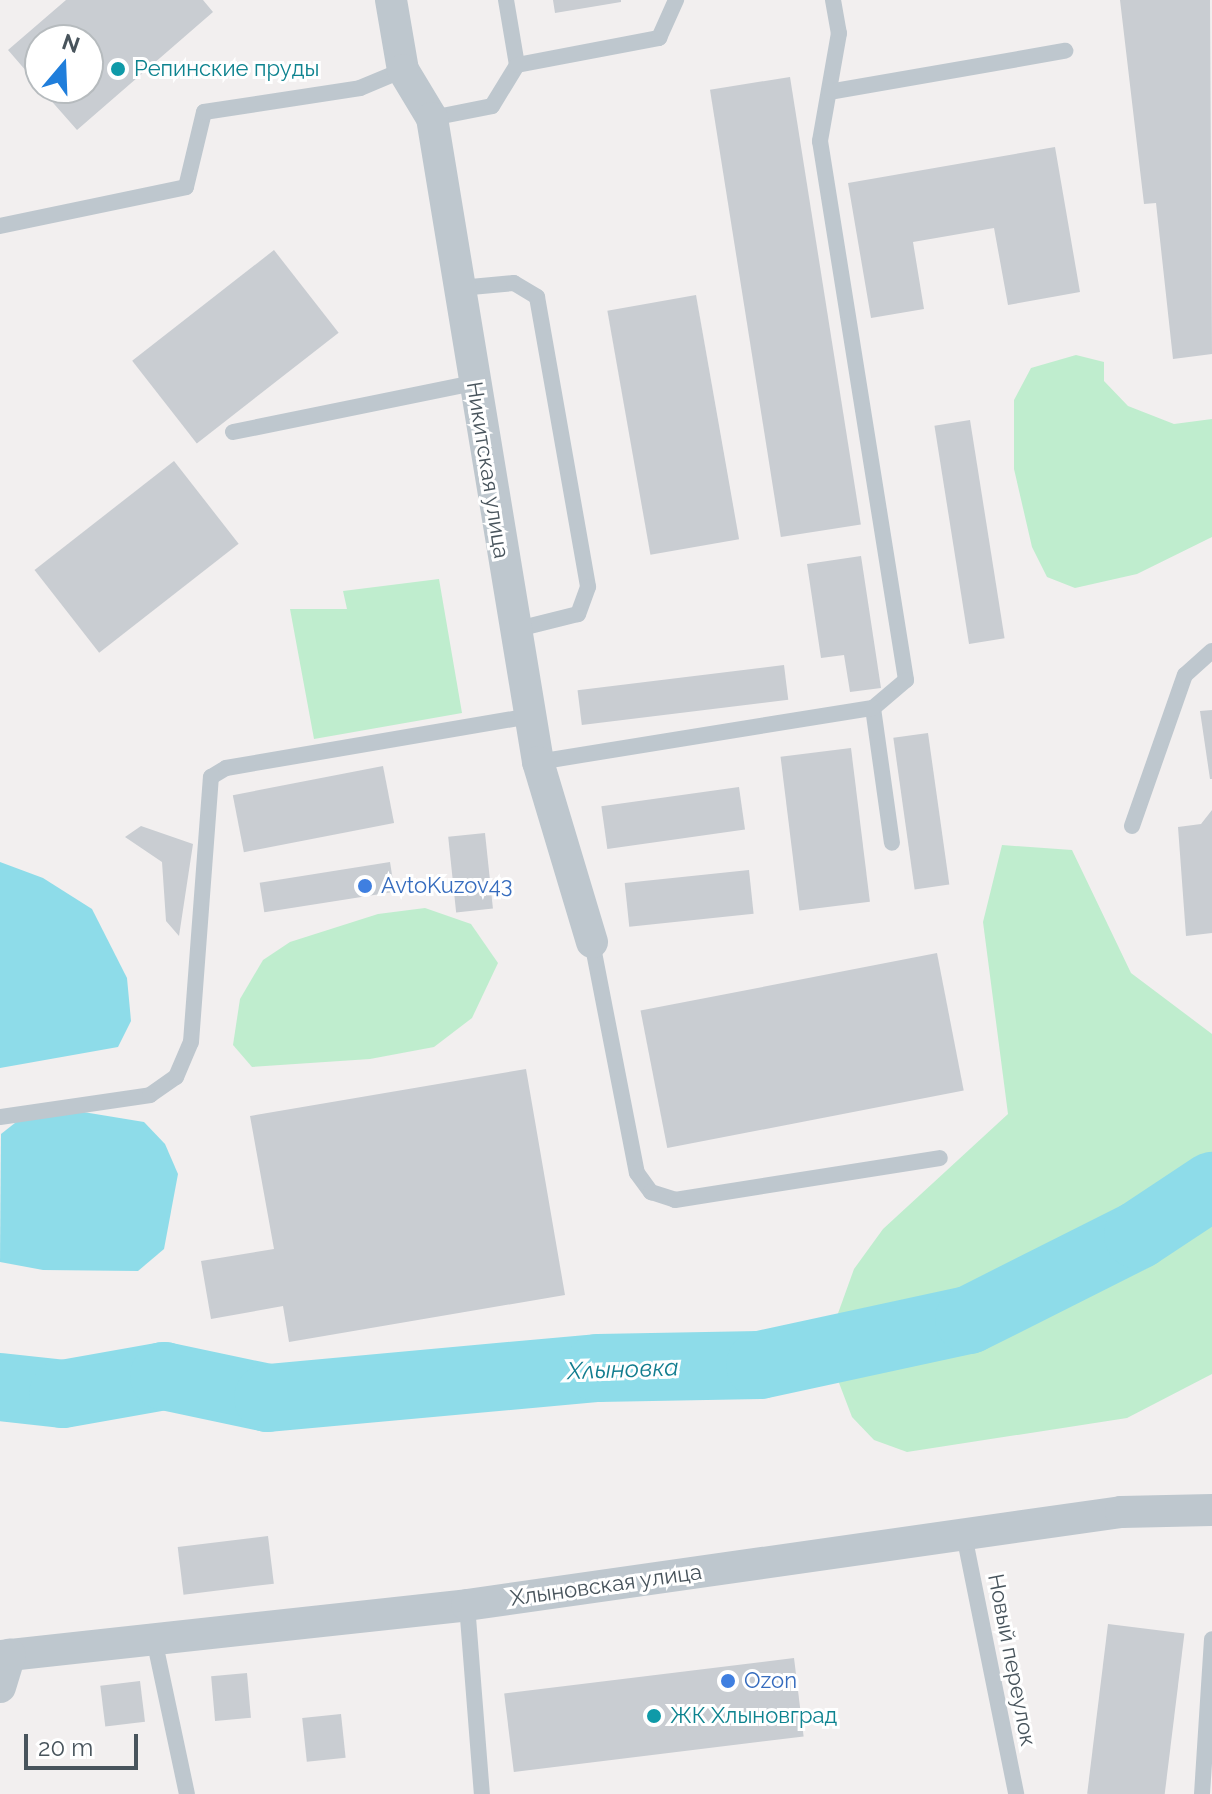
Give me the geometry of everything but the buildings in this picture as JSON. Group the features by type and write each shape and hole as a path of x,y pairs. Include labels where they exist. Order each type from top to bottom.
{"street":[{"name":"Никитская улица","path":"391,0 403,70 432,118 538,762 592,942"},
{"name":"Хлыновская улица","path":"5,1656 467,1605 1121,1512 1212,1510"},
{"path":"0,1687 5,1656"}],"lane":[{"path":"432,118 492,106 517,65 506,0"},
{"path":"517,65 659,38 676,0"},
{"path":"538,762 873,708 906,680 820,141 839,33 833,0"},
{"path":"829,92 1065,51"},
{"path":"0,226 186,187 204,112 360,88 403,70"},
{"path":"460,288 514,283 537,297 588,587 578,614 514,630"},
{"path":"233,432 474,383"},
{"path":"1132,826 1185,675 1212,651"},
{"path":"873,708 892,843"},
{"path":"0,1117 150,1095 176,1077 191,1042 211,777 226,768 530,716"},
{"path":"592,942 637,1173 651,1192 675,1200 940,1158"},
{"name":"Новый переулок","path":"964,1535 1016,1794"},
{"path":"467,1605 482,1794"},
{"path":"154,1639 187,1794"},
{"path":"1202,1794 1212,1639"}],"green space":[{"path":"1076,355 1104,362 1104,381 1128,406 1174,424 1212,419 1212,537 1137,574 1075,588 1047,577 1032,547 1014,469 1014,400 1031,368"},
{"path":"439,579 462,713 314,739 290,609 347,609 343,591"},
{"path":"1002,845 1072,850 1131,973 1212,1034 1212,1374 1127,1418 907,1452 874,1440 852,1417 836,1375 832,1330 854,1269 883,1229 1008,1114 983,922"},
{"path":"425,908 471,924 498,963 472,1018 434,1047 370,1059 252,1067 233,1045 240,999 263,960 290,942 378,914"}],"water":[{"path":"0,862 43,878 92,909 127,978 131,1021 118,1047 0,1068"},
{"path":"71,1110 144,1122 165,1144 178,1174 164,1249 138,1271 43,1270 0,1262 1,1134 20,1119"}],"waterway":[{"name":"Хлыновка","path":"0,1387 63,1394 164,1376 268,1398 598,1368 760,1365 969,1320 1138,1235 1212,1186"}],"place":[{"name":"Репинские пруды","path":"118,69"},
{"name":"AvtoKuzov43","path":"365,886"},
{"name":"Ozon","path":"728,1681"},
{"name":"ЖК Хлыновград","path":"654,1716"}]}
